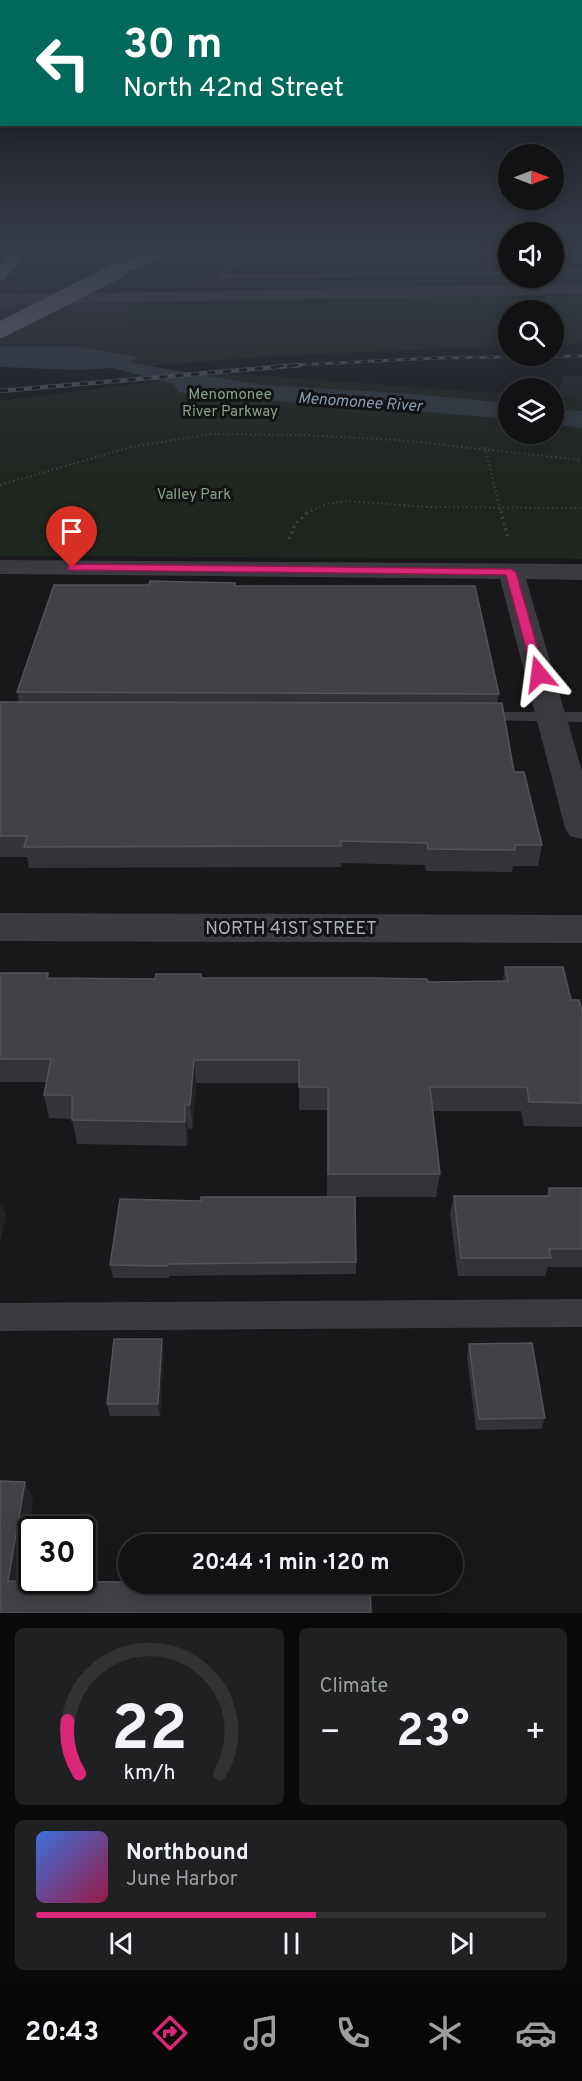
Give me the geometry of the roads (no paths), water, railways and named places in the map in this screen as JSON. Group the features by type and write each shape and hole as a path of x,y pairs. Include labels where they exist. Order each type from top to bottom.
{"street":[{"path":"0,567 582,572"},
{"path":"511,572 582,828"},
{"name":"NORTH 41ST STREET","path":"0,927 582,929"}],"lane":[{"path":"465,717 582,717"},
{"path":"0,1317 582,1313"}],"water":[{"name":"Menomonee River","path":"0,347 82,347 138,357 130,362 262,385 401,393 498,402 498,418 349,405 205,398 179,392 174,384 112,368 76,370 0,367"},
{"path":"564,410 582,411 582,428 564,425"}],"railway":[{"path":"277,366 436,358 582,356"},
{"path":"0,391 300,365"}],"park label":[{"name":"Menomonee River Parkway","path":"230,402"},
{"name":"Valley Park","path":"194,494"}]}
